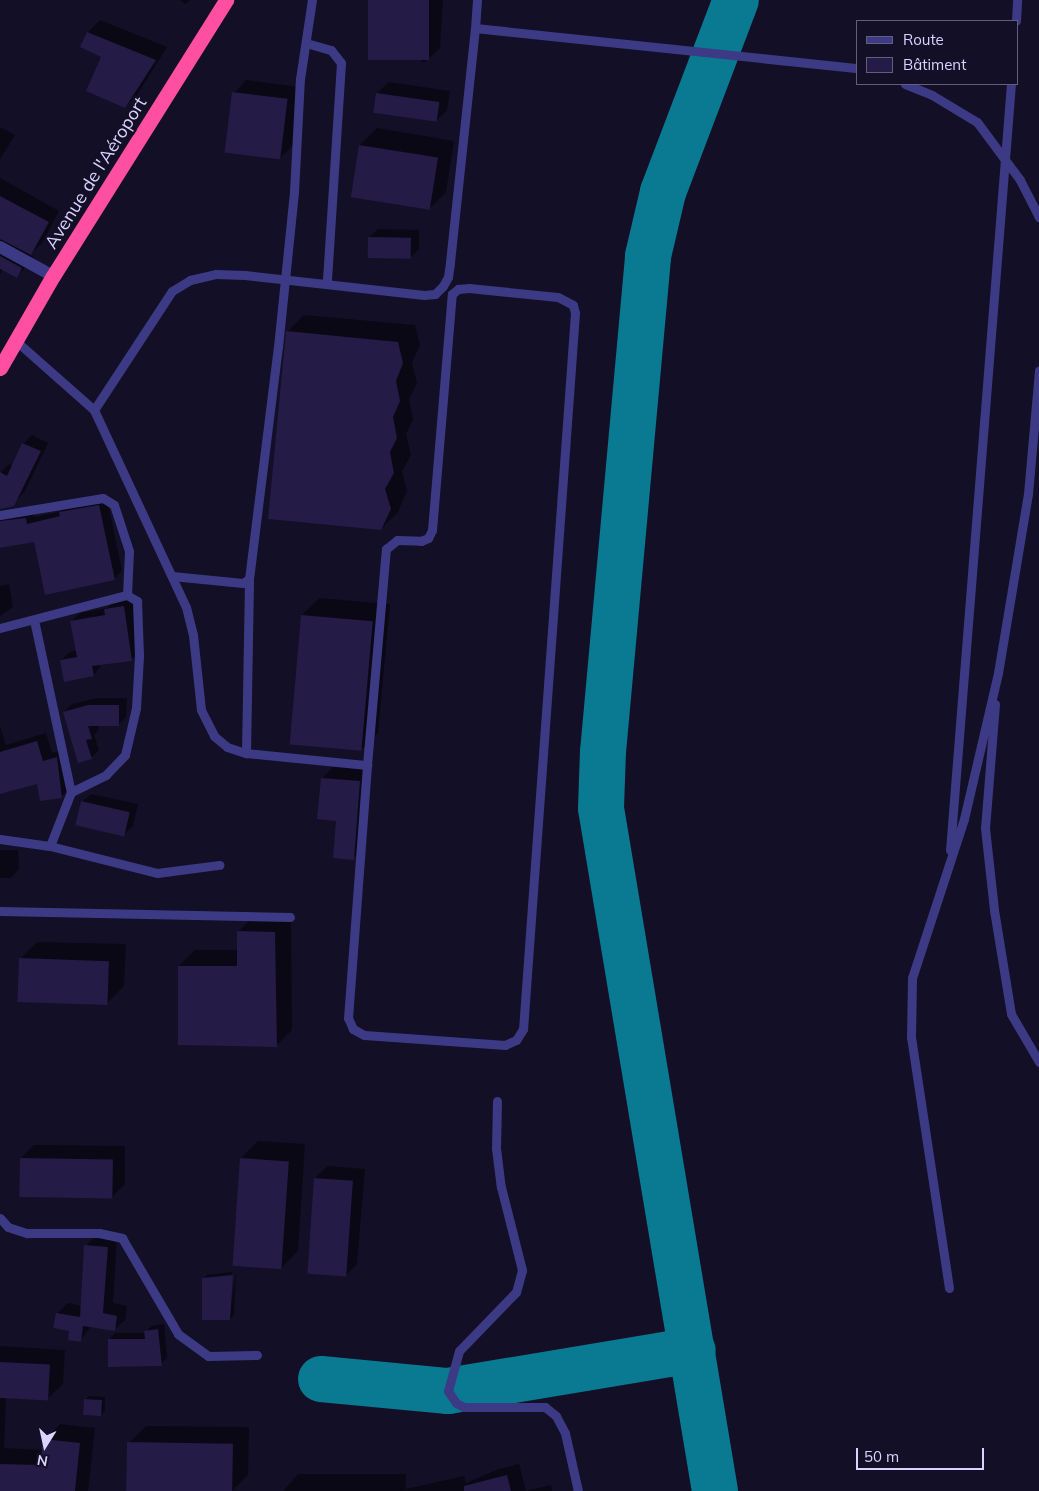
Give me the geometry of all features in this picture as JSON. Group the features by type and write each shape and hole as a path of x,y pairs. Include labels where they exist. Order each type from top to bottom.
{"highway":[{"name":"Avenue de l'Aéroport","path":"0,368 53,276 226,0"}],"street":[{"path":"0,247 53,276"}],"lane":[{"path":"246,753 249,579 267,448 294,192 300,79 312,0"},
{"path":"94,410 172,291 190,280 216,274 327,282 424,295 435,294 448,277 477,0"},
{"path":"1016,20 1018,0"},
{"path":"475,28 856,68"},
{"path":"306,43 331,50 341,63 327,282"},
{"path":"907,85 932,95 977,122 1020,180 1039,217"},
{"path":"949,860 1011,85"},
{"path":"469,288 565,299 573,305 575,313 523,1029 516,1040 505,1045 364,1035 353,1029 348,1018 367,765 386,549 397,540 420,541 428,538 432,530 452,294 458,289 469,288"},
{"path":"16,341 94,410 186,607 194,635 201,710 214,736 227,747 246,753 367,765"},
{"path":"949,1288 911,1037 912,978 949,860 964,819 998,673 1028,494 1039,370"},
{"path":"0,515 90,498 103,498 114,505 129,551 127,595"},
{"path":"172,576 243,583 249,579"},
{"path":"0,628 127,595 137,601 139,656 136,708 126,755 106,775 71,792"},
{"path":"34,620 71,792 50,846"},
{"path":"998,673 985,828 994,910 1011,1014 1039,1062"},
{"path":"0,839 50,846 157,873 219,865"},
{"path":"0,912 290,917"},
{"path":"497,1102 496,1148 501,1186 522,1270 516,1292 459,1351 448,1391 456,1403 464,1407 545,1407 556,1416 564,1433 578,1491"},
{"path":"0,1218 8,1226 28,1233 99,1233 122,1238 178,1334 208,1356 257,1355"}],"building":[{"path":"368,0 429,0 429,60 368,60"},
{"path":"87,32 156,60 125,108 86,91 101,57 80,47"},
{"path":"232,92 288,99 280,159 225,153"},
{"path":"376,93 439,102 437,122 373,113"},
{"path":"359,145 438,158 430,210 351,197"},
{"path":"0,196 49,222 31,255 0,239"},
{"path":"368,237 411,238 411,259 368,258"},
{"path":"0,256 22,268 17,278 0,269"},
{"path":"286,331 398,342 403,363 396,381 400,401 393,417 397,438 390,452 394,473 385,489 391,509 381,530 268,519"},
{"path":"22,443 41,451 14,506 0,509 0,472 7,476"},
{"path":"99,505 115,580 45,595 34,542 0,548 0,521 26,518 27,524 60,516 59,512"},
{"path":"124,606 132,661 92,666 94,676 64,682 60,660 77,657 70,621 105,615 104,609"},
{"path":"301,615 373,621 361,751 290,745"},
{"path":"88,705 119,705 119,726 88,726 92,739 86,740 92,759 78,763 63,712"},
{"path":"37,741 43,761 57,757 62,798 40,801 37,784 0,794 0,752"},
{"path":"321,778 360,781 354,860 333,858 336,821 317,819"},
{"path":"81,801 130,812 124,837 75,825"},
{"path":"237,931 275,932 277,1047 178,1045 178,966 237,966"},
{"path":"19,958 109,961 107,1005 17,1002"},
{"path":"20,1158 113,1160 112,1199 19,1197"},
{"path":"240,1158 289,1161 281,1269 232,1266"},
{"path":"314,1178 353,1181 346,1276 307,1274"},
{"path":"84,1245 108,1247 103,1313 117,1316 115,1331 83,1326 81,1342 68,1340 69,1331 53,1328 56,1313 80,1317"},
{"path":"233,1275 230,1320 202,1320 202,1278"},
{"path":"158,1329 162,1366 108,1367 108,1339 145,1339 144,1331"},
{"path":"0,1362 50,1365 48,1401 0,1398"},
{"path":"84,1399 102,1400 101,1416 83,1415"},
{"path":"43,1439 80,1443 75,1491 0,1491 0,1464 40,1465"},
{"path":"127,1442 233,1444 232,1491 126,1491"},
{"path":"507,1475 511,1491 464,1491 464,1486"}],"taxiway":[{"path":"715,1491 601,808 603,752 648,256 663,192 736,0"},
{"path":"321,1379 448,1391 693,1350"}]}
